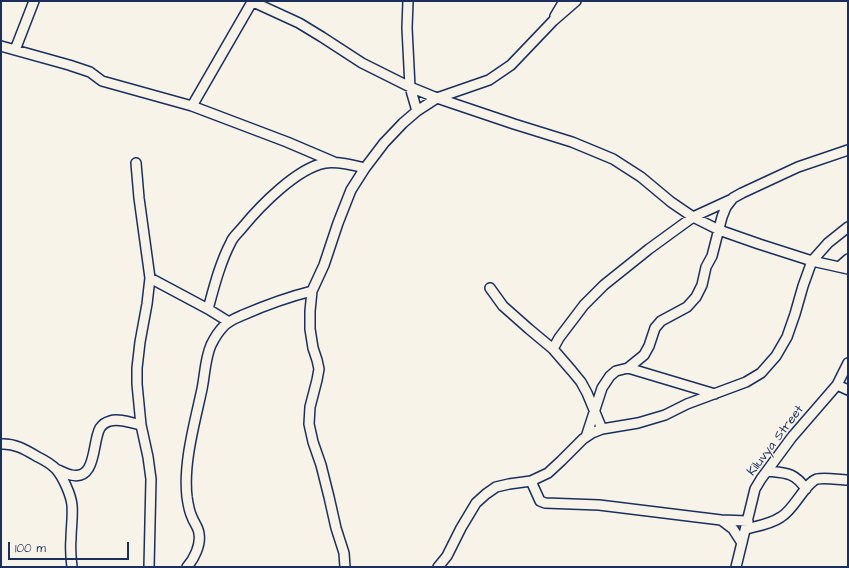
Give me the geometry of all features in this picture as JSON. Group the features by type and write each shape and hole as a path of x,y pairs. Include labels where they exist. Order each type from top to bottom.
{"street":[{"path":"15,50 34,1"},
{"path":"192,106 251,1 299,23 362,64 410,87 437,98 572,142 613,159 641,177 671,202 693,217 719,230 812,261 844,268 848,259"},
{"path":"408,1 407,28 410,87 417,111"},
{"path":"553,21 564,1"},
{"path":"346,567 330,497 309,424 310,407 319,369 313,348 310,329 310,311 312,291 324,265 351,190 364,168 384,143 417,111 437,98 489,80 511,65 553,21 576,1"},
{"path":"1,46 90,72 102,81 192,106 287,142 334,162 364,168"},
{"path":"553,349 584,305 604,285 649,249 693,217 798,167 848,150"},
{"path":"208,309 217,278 231,241 250,218 294,178 310,168 325,163 334,162"},
{"path":"136,163 139,198 150,278 137,368 141,425 148,457 150,479 149,567"},
{"path":"586,437 602,388 610,376 616,371 628,368 644,355 649,346 655,328 661,321 687,307 696,297 702,285 706,267 712,256 722,217 726,207 733,198"},
{"path":"438,567 448,556 461,528 476,503 486,494 496,488 509,484 531,481 548,473 583,439 592,433 602,429 638,423 665,415 687,404 746,382 761,373 776,356 787,337 812,261 828,243 848,227"},
{"path":"150,278 229,322"},
{"path":"490,288 503,306 529,330 553,349 581,382 602,429"},
{"path":"187,567 196,552 199,543 199,533 190,511 186,482 191,440 211,345 223,326 229,322 264,305 312,291"},
{"name":"Kiluvya Street","path":"736,567 755,489 767,470 792,437 837,385 848,363"},
{"path":"628,368 715,394"},
{"path":"837,385 848,390"},
{"path":"1,444 16,445 35,455 56,469 70,475 81,475 90,465 100,428 104,423 111,420 116,420 141,425"},
{"path":"56,469 67,488 72,505 70,537 73,567"},
{"path":"767,470 791,475 800,480 806,489"},
{"path":"531,481 540,501 545,503 598,505 721,520 747,525 767,524 782,517 794,505 811,482 817,479 848,480"},
{"path":"721,520 733,529 742,543"}]}
